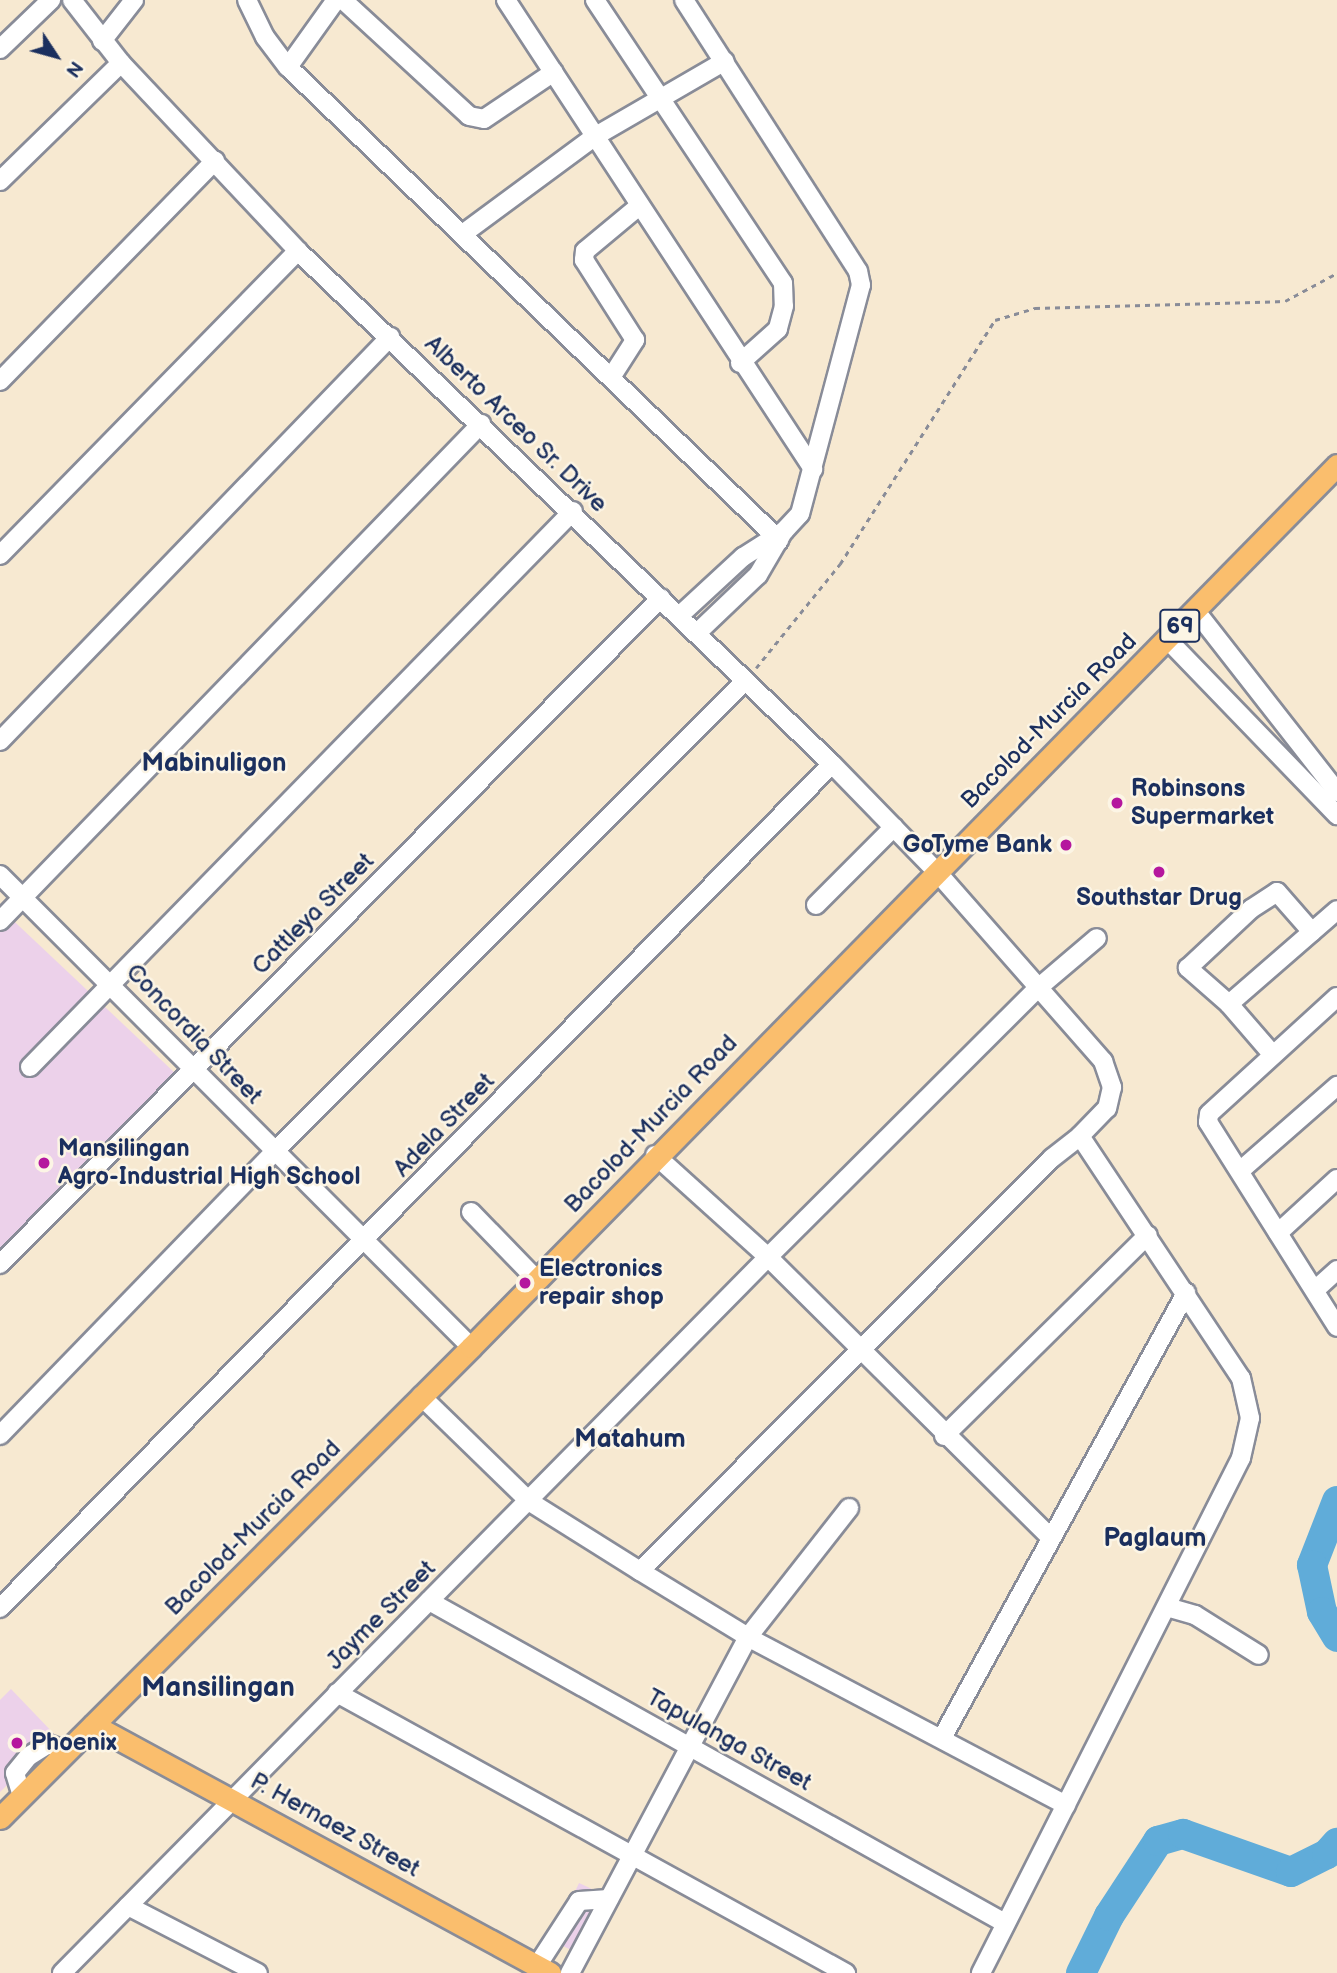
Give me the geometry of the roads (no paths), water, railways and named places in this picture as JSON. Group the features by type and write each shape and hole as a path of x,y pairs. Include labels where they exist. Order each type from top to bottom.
{"main road":[{"name":"Bacolod-Murcia Road","path":"0,1818 471,1347 655,1155 1337,465"},
{"name":"P. Hernaez Street","path":"93,1725 234,1799 543,1969"}],"street":[{"path":"0,50 51,0"},
{"name":"Alberto Arceo Sr. Drive","path":"72,0 121,64 298,251 573,511 894,827 1103,1061 1112,1087 1107,1108 1080,1136 1052,1158 860,1348 640,1571"},
{"path":"102,41 134,0"},
{"path":"247,0 265,37 288,67 779,536"},
{"path":"506,0 638,208 813,469"},
{"path":"595,0 783,283 784,306 778,329 740,363"},
{"path":"684,0 858,271 861,285 800,514 779,536 758,575 696,633"},
{"path":"288,67 336,1 469,116 484,119 554,72"},
{"path":"464,233 594,137 725,61"},
{"path":"0,181 121,64"},
{"path":"0,381 215,161"},
{"path":"612,376 635,340 584,260 585,251 638,208"},
{"path":"0,555 298,251"},
{"path":"0,741 390,337"},
{"path":"0,920 481,424"},
{"path":"30,1067 573,511"},
{"path":"679,616 743,556 779,536"},
{"name":"Cattleya Street","path":"0,1264 661,598"},
{"path":"1195,610 1337,792"},
{"path":"1167,639 1212,682 1293,772 1337,815"},
{"path":"1212,682 1234,663"},
{"path":"0,1435 273,1153 745,681"},
{"path":"1293,772 1310,760"},
{"name":"Adela Street","path":"0,1608 365,1241 832,764"},
{"path":"816,905 894,827"},
{"name":"Concordia Street","path":"0,876 111,982 195,1067 273,1153 471,1347"},
{"path":"1273,1055 1229,1004 1188,968 1251,909 1277,892 1312,932"},
{"path":"1229,1004 1337,910"},
{"name":"Jayme Street","path":"62,1973 337,1693 530,1502 768,1257 1038,988 1097,938"},
{"path":"1337,998 1209,1114 1212,1130 1241,1170 1337,1327"},
{"path":"1241,1170 1337,1086"},
{"path":"981,1973 1241,1458 1250,1418 1241,1378 1080,1136"},
{"path":"655,1155 768,1257 944,1436 1051,1538"},
{"path":"1278,1233 1337,1179"},
{"path":"471,1212 536,1279"},
{"path":"944,1436 1148,1235"},
{"path":"1315,1290 1337,1270"},
{"path":"943,1738 1186,1293"},
{"path":"421,1396 530,1502 748,1637 1066,1805"},
{"path":"570,1973 748,1637 849,1508"},
{"name":"Tapulanga Street","path":"429,1601 1005,1923"},
{"path":"1167,1606 1195,1615 1259,1655"},
{"path":"337,1693 631,1858 846,1973"},
{"path":"543,1969 579,1901 609,1899"},
{"path":"128,1906 258,1973"}],"waterway":[{"path":"1337,1501 1312,1565 1322,1612 1337,1637"},
{"path":"1081,1973 1109,1916 1158,1841 1183,1834 1291,1872 1327,1854 1337,1843"}],"place":[{"name":"Robinsons Supermarket","path":"1117,803"},
{"name":"GoTyme Bank","path":"1066,845"},
{"name":"Southstar Drug","path":"1159,872"},
{"name":"Mansilingan Agro-Industrial High School","path":"44,1163"},
{"name":"Electronics repair shop","path":"525,1283"},
{"name":"Phoenix","path":"17,1743"}],"district":[{"name":"Mabinuligon","path":"214,764"},
{"name":"Matahum","path":"630,1440"},
{"name":"Paglaum","path":"1155,1539"},
{"name":"Mansilingan","path":"218,1688"}]}
